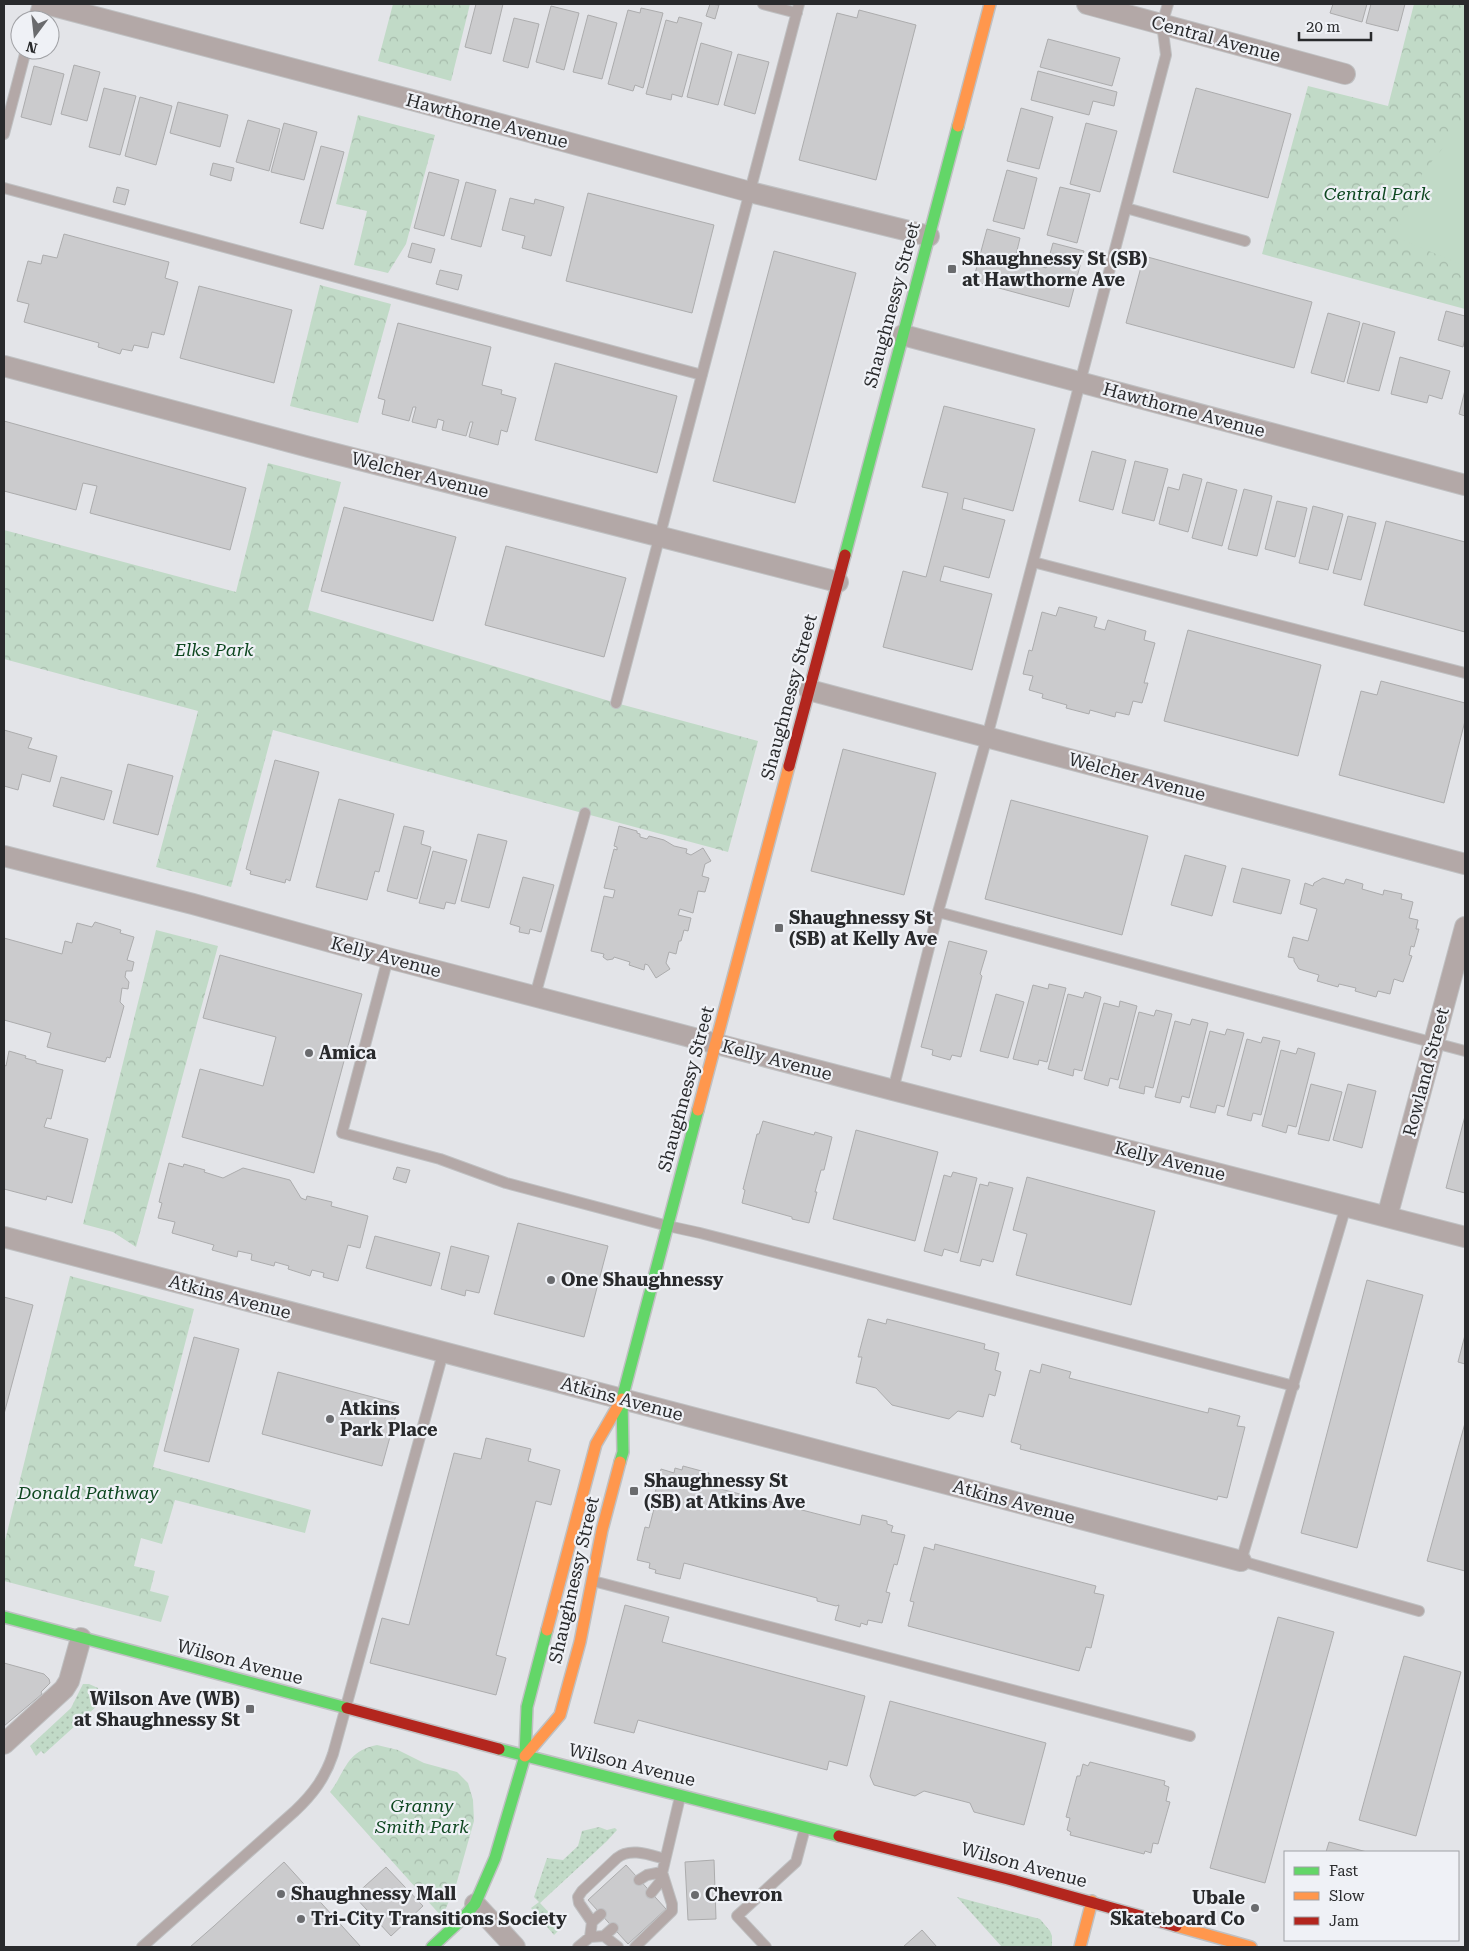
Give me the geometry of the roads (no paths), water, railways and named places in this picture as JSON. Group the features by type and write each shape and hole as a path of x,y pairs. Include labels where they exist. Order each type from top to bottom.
{"main road":[{"name":"Shaughnessy Street","path":"526,1756 560,1715 580,1642 602,1530 622,1452 622,1400 990,4"},
{"name":"Shaughnessy Street","path":"432,1947 475,1904 495,1858 526,1756 527,1707 596,1444 622,1400"},
{"name":"Wilson Avenue","path":"4,1617 526,1756 1092,1902 1251,1947"},
{"path":"1080,1947 1092,1902"}],"street":[{"name":"Hawthorne Avenue","path":"46,4 750,192 929,236"},
{"name":"Central Avenue","path":"1087,4 1345,74"},
{"name":"Hawthorne Avenue","path":"903,335 1465,485"},
{"name":"Welcher Avenue","path":"4,366 309,447 838,582"},
{"name":"Welcher Avenue","path":"809,690 1465,864"},
{"name":"Kelly Avenue","path":"4,856 193,904 388,958 893,1090 1465,1237"},
{"name":"Rowland Street","path":"1387,1217 1465,927"},
{"name":"Atkins Avenue","path":"4,1237 1241,1561"},
{"path":"4,1744 64,1688 69,1680 81,1638"},
{"path":"475,1904 515,1947"}],"lane":[{"path":"616,703 798,8 763,4"},
{"path":"893,1090 938,912 987,737 1166,56 1162,24 1168,4"},
{"path":"4,134 23,60"},
{"path":"4,188 702,375"},
{"path":"1126,208 1245,241"},
{"path":"1033,562 1465,673"},
{"path":"535,996 584,813"},
{"path":"938,912 1465,1051"},
{"path":"388,958 342,1133 440,1159 506,1183 1294,1386"},
{"path":"1346,1206 1241,1561 1419,1611"},
{"path":"142,1947 310,1797 325,1776 330,1765 346,1708 443,1352"},
{"path":"592,1581 1190,1736"},
{"path":"651,1893 658,1886 681,1795"},
{"path":"766,1947 737,1916 796,1862 805,1827"},
{"path":"592,1922 579,1903 578,1898 582,1891 621,1854 636,1852 665,1859"},
{"path":"639,1880 647,1875 662,1872"},
{"path":"635,1947 672,1911 672,1904 662,1872"},
{"path":"590,1937 592,1922 601,1914"},
{"path":"578,1947 590,1937 604,1936 613,1928"},
{"path":"604,1936 618,1947"}],"place":[{"name":"Shaughnessy St (SB) at Hawthorne Ave","path":"952,269"},
{"name":"Shaughnessy St (SB) at Kelly Ave","path":"779,928"},
{"name":"Amica","path":"309,1053"},
{"name":"One Shaughnessy","path":"551,1280"},
{"name":"Atkins Park Place","path":"330,1419"},
{"name":"Shaughnessy St (SB) at Atkins Ave","path":"634,1491"},
{"name":"Wilson Ave (WB) at Shaughnessy St","path":"250,1709"},
{"name":"Shaughnessy Mall","path":"281,1894"},
{"name":"Chevron","path":"695,1895"},
{"name":"Ubale Skateboard Co","path":"1255,1908"},
{"name":"Tri-City Transitions Society","path":"301,1919"}],"park label":[{"name":"Central Park","path":"1377,194"},
{"name":"Elks Park","path":"214,650"},
{"name":"Donald Pathway","path":"88,1493"},
{"name":"Granny Smith Park","path":"422,1816"}]}
